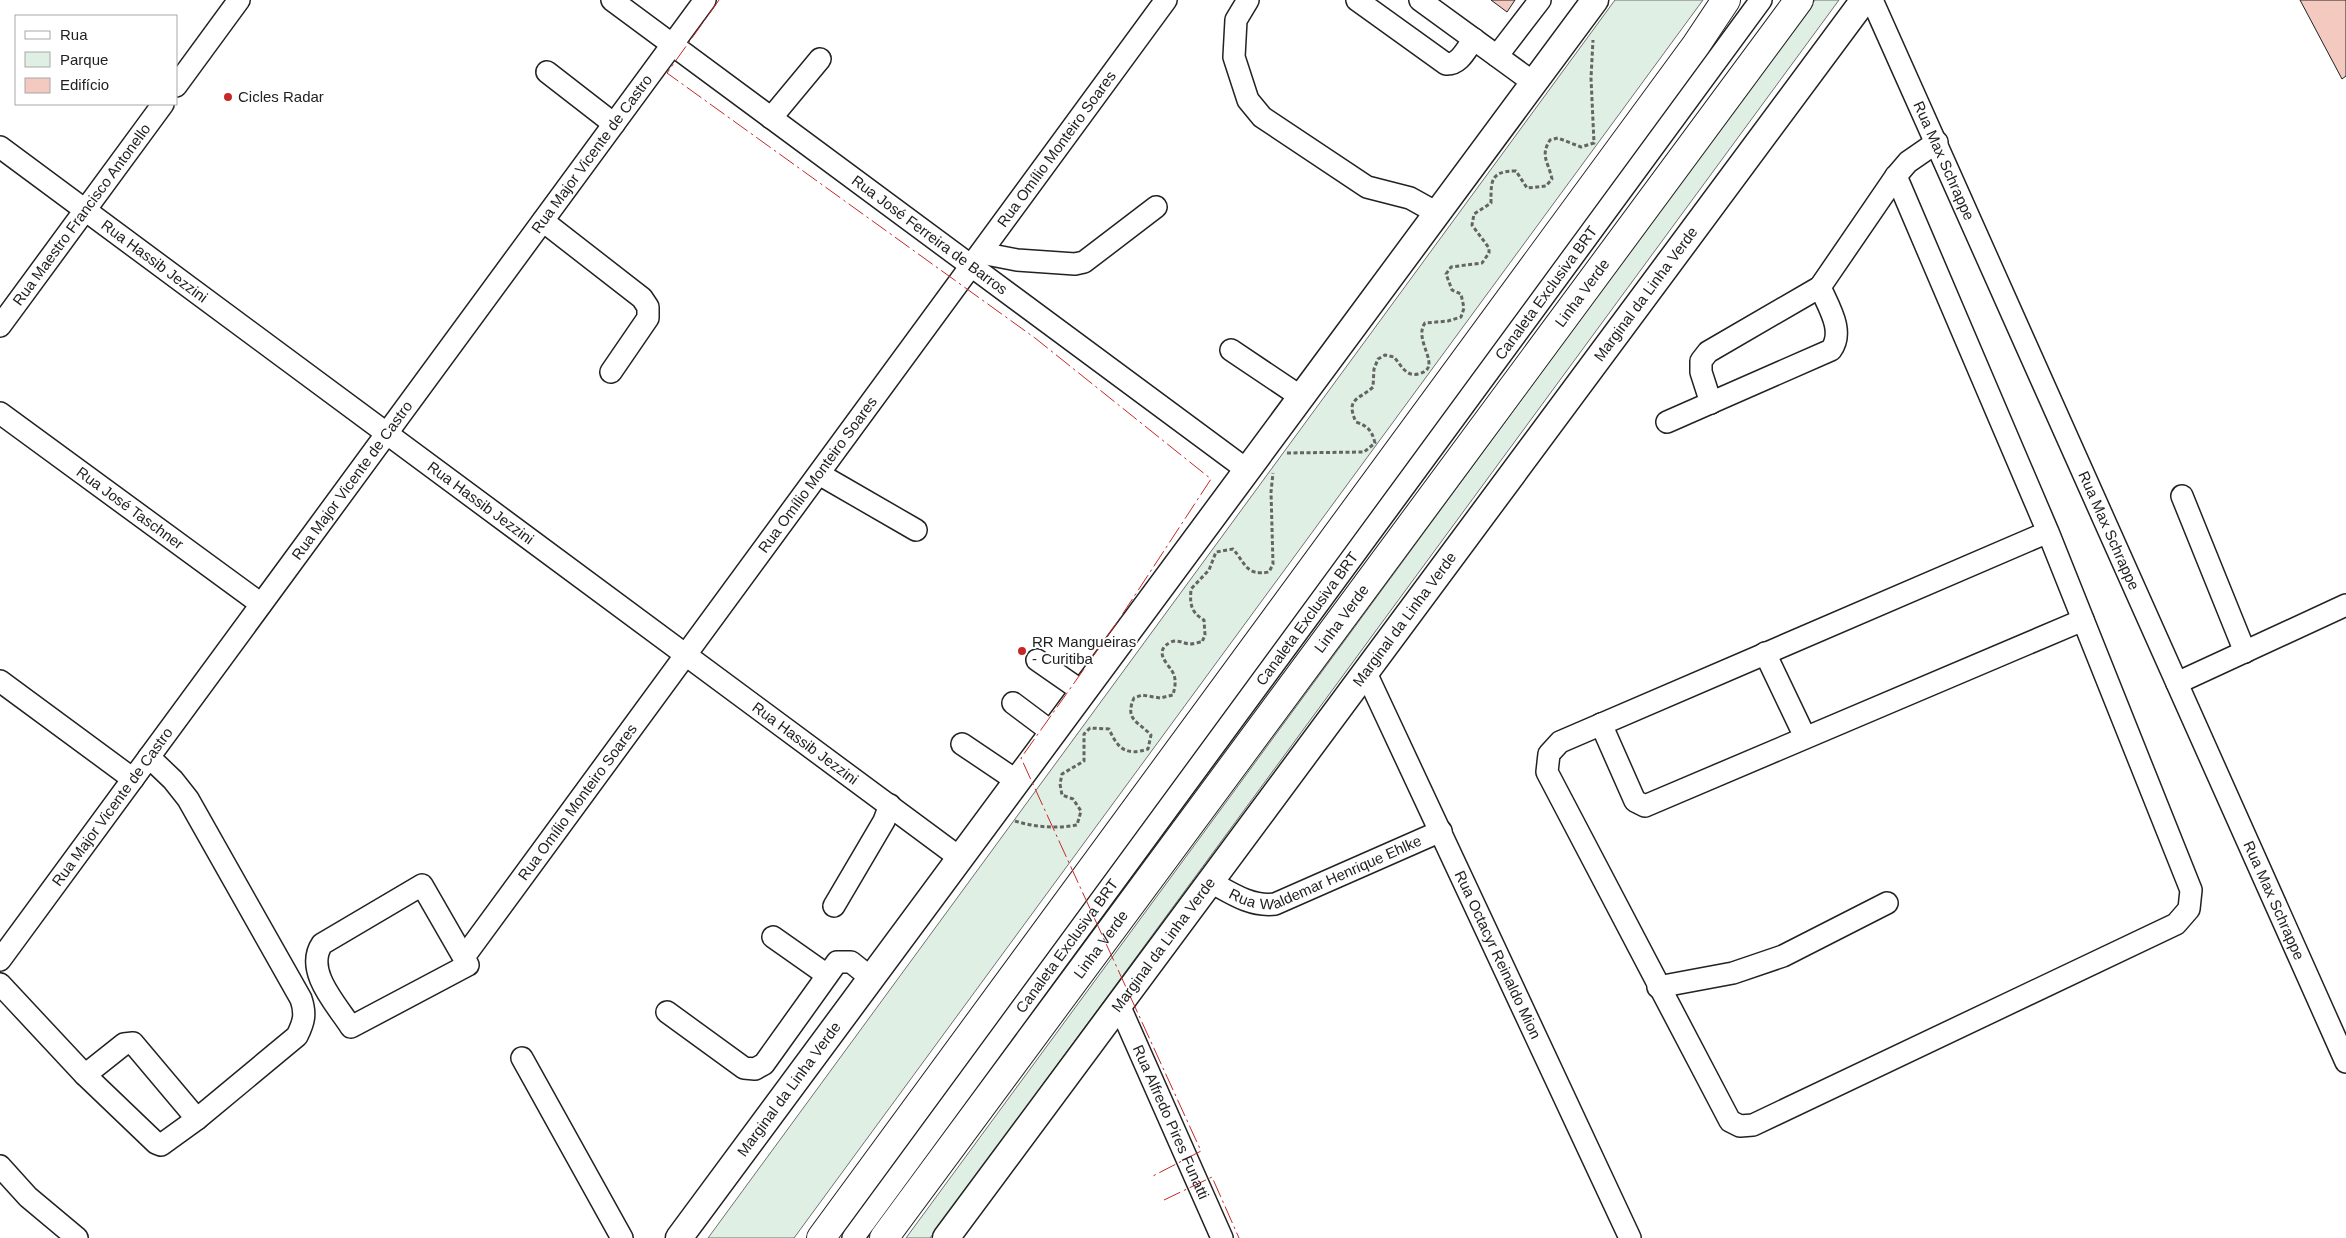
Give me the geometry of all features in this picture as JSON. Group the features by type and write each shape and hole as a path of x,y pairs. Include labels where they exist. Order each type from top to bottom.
{"highway":[{"path":"821,1238 1696,45 1726,0"},
{"name":"Linha Verde","path":"884,1238 1799,0"}],"main road":[{"name":"Marginal da Linha Verde","path":"679,1238 1595,0"},
{"name":"Marginal da Linha Verde","path":"946,1238 1864,0"}],"street":[{"path":"178,83 239,0"},
{"name":"Rua José Ferreira de Barros","path":"612,0 771,118 976,259 1247,470"},
{"name":"Rua Major Vicente de Castro","path":"0,960 705,0"},
{"name":"Rua Omílio Monteiro Soares","path":"467,954 422,885 322,944 318,950 317,969 320,980 351,1026 468,965 467,954 1166,0"},
{"path":"1248,0 1236,20 1234,57 1248,100 1262,117 1367,187 1410,198 1437,213"},
{"path":"1357,0 1446,64 1457,62 1474,39"},
{"path":"1420,0 1534,83"},
{"path":"1497,56 1540,0"},
{"name":"Canaleta Exclusiva BRT","path":"853,1238 1761,0"},
{"name":"Rua Max Schrappe","path":"1872,0 2346,1062"},
{"path":"771,118 820,59"},
{"path":"547,72 614,124"},
{"name":"Rua Maestro Francisco Antonello","path":"0,326 162,105"},
{"path":"1711,403 1701,372 1701,361 1708,352 1820,286 1896,176 1908,162 1936,142"},
{"name":"Rua Hassib Jezzini","path":"0,147 960,858"},
{"path":"1896,176 2048,532 2191,890 2189,909 2176,924 1753,1125 1740,1126 1730,1121 1658,987 1547,772 1550,754 1560,742 1600,724 2048,532"},
{"path":"976,259 1075,264 1084,262 1156,207"},
{"path":"543,221 642,298 648,307 648,318 611,372"},
{"path":"1668,422 1831,350 1837,342 1838,332 1820,286"},
{"path":"1231,350 1301,397"},
{"name":"Rua José Taschner","path":"0,413 261,604"},
{"path":"819,474 916,530"},
{"path":"2182,496 2245,652"},
{"path":"2177,683 2346,605"},
{"path":"1600,724 1635,801 1645,806 2083,620"},
{"path":"1765,653 1805,737"},
{"path":"1037,660 1083,692"},
{"name":"Rua Octacyr Reinaldo Mion","path":"1366,673 1630,1238"},
{"path":"0,681 133,779"},
{"path":"1013,703 1053,733"},
{"path":"962,744 1017,781"},
{"path":"0,984 85,1075 156,1144 161,1145 197,1119 297,1036 304,1023 305,1011 296,990 188,799 173,780 149,757"},
{"path":"834,906 884,821 890,805"},
{"name":"Rua Waldemar Henrique Ehlke","path":"1211,882 1250,903 1263,906 1275,904 1441,832"},
{"path":"1658,987 1733,973 1783,956 1886,903"},
{"path":"772,937 827,974"},
{"path":"667,1012 744,1068 755,1069 764,1064 827,974 838,962 851,962 871,978"},
{"name":"Rua Alfredo Pires Funatti","path":"1120,1005 1222,1238"},
{"path":"85,1075 124,1044 133,1043 197,1119"},
{"path":"522,1058 622,1238"},
{"path":"0,1166 28,1197 77,1238"}],"path":[{"path":"1285,453 1364,452 1375,443 1372,432 1364,425 1356,422 1352,413 1352,403 1356,398 1373,387 1374,369 1378,359 1385,355 1394,356 1407,373 1414,375 1423,373 1429,366 1430,358 1421,339 1421,328 1425,323 1448,321 1460,317 1464,308 1460,294 1452,290 1446,274 1451,267 1482,263 1489,253 1489,248 1472,225 1474,214 1491,203 1491,182 1494,176 1505,171 1516,171 1527,188 1546,186 1552,179 1544,157 1544,149 1550,140 1558,138 1581,147 1594,143 1591,78 1594,34"},
{"path":"1007,818 1028,825 1061,828 1077,825 1081,811 1073,799 1062,795 1060,784 1062,774 1084,761 1084,734 1090,728 1109,729 1114,740 1128,752 1148,749 1151,735 1145,728 1137,724 1131,716 1131,705 1134,698 1142,695 1160,698 1172,695 1176,684 1162,658 1164,649 1171,642 1181,641 1189,644 1202,642 1205,635 1204,620 1196,616 1191,607 1191,588 1209,570 1216,552 1223,549 1233,549 1248,569 1257,574 1269,572 1273,564 1271,492 1274,463"}],"green space":[{"path":"1615,0 1703,0 794,1238 708,1238"},
{"path":"1815,0 1839,0 930,1238 906,1238"}],"building":[{"path":"1491,0 1515,0 1507,12"},
{"path":"2300,0 2346,0 2346,76 2342,79"}],"power":[{"path":"719,0 667,73 1035,338 1211,479 1118,621 1021,758 1201,1151 1153,1176"},
{"path":"1164,1200 1212,1177 1239,1238"}],"place":[{"name":"Cicles Radar","path":"228,97"},
{"name":"RR Mangueiras - Curitiba","path":"1022,651"}]}
